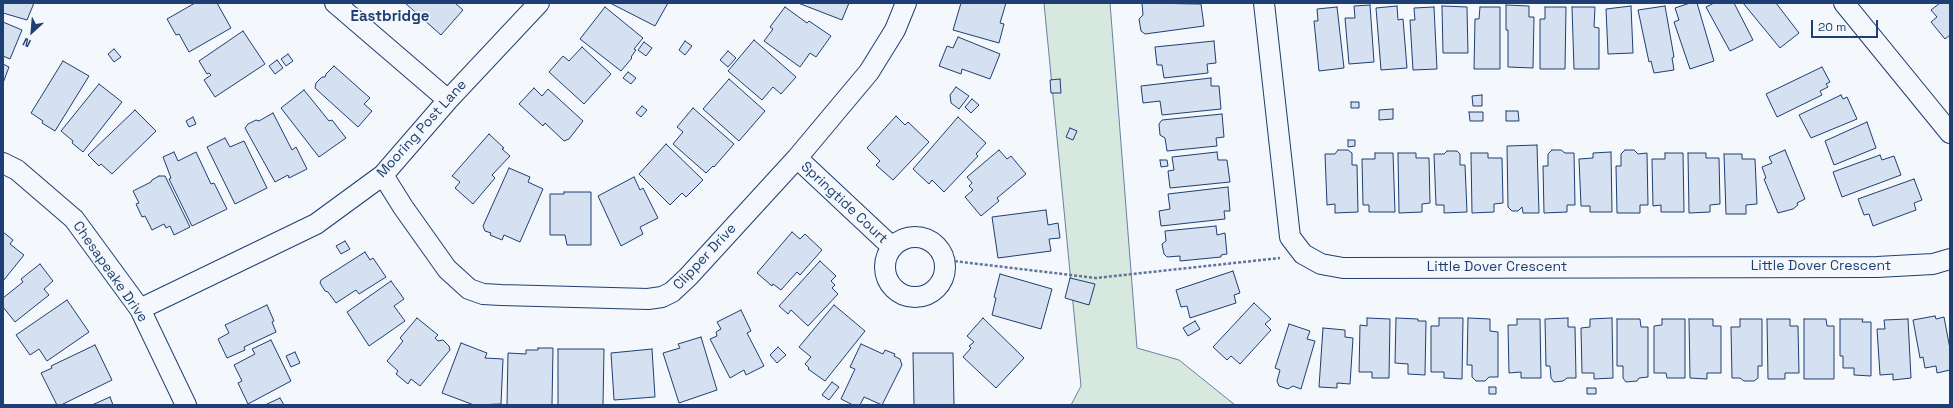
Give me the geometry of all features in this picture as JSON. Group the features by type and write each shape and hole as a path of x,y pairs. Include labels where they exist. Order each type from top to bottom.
{"street":[{"path":"335,3 448,100"},
{"name":"Mooring Post Lane","path":"140,309 316,224 383,175 448,100 539,3"},
{"name":"Clipper Drive","path":"383,175 403,207 447,269 469,289 483,294 501,295 648,299 662,297 672,292 797,158 869,72 895,30 906,3"},
{"name":"Little Dover Crescent","path":"1264,3 1288,229 1290,236 1303,254 1321,264 1343,268 1877,266 1933,264 1950,259"},
{"path":"1844,3 1950,133"},
{"name":"Springtide Court","path":"797,158 892,248"},
{"name":"Chesapeake Drive","path":"3,163 17,170 74,219 140,309 186,405"},
{"name":"Springtide Court","path":"918,237 929,240 940,249 945,260 944,276 938,287 929,294 920,297 905,296 891,285 885,271 886,256 892,248 901,240 918,237"}],"path":[{"path":"945,260 1096,278 1257,262 1303,254"}],"shaded area":[{"path":"1044,3 1110,3 1137,348 1179,360 1235,405 1071,405 1081,386"}],"building":[{"path":"3,3 34,3 27,20 3,13"},
{"path":"195,3 217,3 231,28 189,52 179,34 176,35 167,19"},
{"path":"405,3 455,3 463,10 441,35"},
{"path":"610,3 668,3 655,26"},
{"path":"798,3 849,3 842,20"},
{"path":"961,3 1006,3 1000,23 1004,24 999,43 953,30"},
{"path":"1142,3 1201,4 1204,26 1145,34 1141,31 1139,19 1143,15"},
{"path":"1690,3 1697,3 1714,61 1690,69 1674,22 1679,20 1675,8"},
{"path":"1714,3 1734,3 1753,40 1730,51 1706,7"},
{"path":"1743,3 1776,3 1799,33 1780,48"},
{"path":"1940,3 1950,3 1950,35 1945,39 1931,22 1937,17 1931,10"},
{"path":"1370,5 1374,62 1349,64 1345,18 1355,18 1354,6"},
{"path":"1506,5 1529,6 1529,17 1534,17 1533,68 1508,67"},
{"path":"1397,6 1398,20 1403,19 1407,68 1381,70 1376,8"},
{"path":"1442,6 1467,7 1468,53 1443,53"},
{"path":"1631,6 1633,53 1608,54 1606,9"},
{"path":"1665,6 1674,57 1672,58 1674,70 1654,73 1651,61 1649,62 1638,10"},
{"path":"605,7 643,38 634,49 636,50 631,57 632,58 621,71 580,39"},
{"path":"785,7 807,23 809,21 831,36 816,57 810,53 800,67 764,41 773,29 770,27"},
{"path":"1337,7 1344,68 1319,71 1314,21 1318,21 1317,9"},
{"path":"1434,7 1437,69 1413,70 1410,20 1415,20 1414,8"},
{"path":"1480,7 1500,7 1500,69 1474,69 1475,19 1479,19"},
{"path":"1545,7 1566,7 1565,69 1540,69 1540,19 1545,19"},
{"path":"1572,7 1595,7 1594,27 1599,28 1599,69 1574,69"},
{"path":"3,22 22,30 10,59 3,56"},
{"path":"243,31 265,64 215,97 204,80 211,75 209,73 207,74 199,61"},
{"path":"958,37 1000,54 990,79 962,69 961,74 939,66 947,46 953,48"},
{"path":"754,40 796,77 781,94 773,87 762,100 728,71"},
{"path":"685,41 692,46 685,55 679,50"},
{"path":"1214,41 1216,63 1207,64 1208,73 1164,78 1162,65 1157,65 1155,47"},
{"path":"644,42 652,48 646,56 638,50"},
{"path":"582,47 611,74 584,104 549,72 563,56 569,61"},
{"path":"114,49 121,57 114,62 108,54"},
{"path":"728,51 736,58 728,67 720,60"},
{"path":"288,54 293,61 286,66 281,59"},
{"path":"277,60 283,68 275,74 269,66"},
{"path":"63,61 89,76 55,131 42,123 43,121 31,113"},
{"path":"3,64 9,67 3,83"},
{"path":"334,66 370,98 364,104 372,111 358,127 315,88 316,83 322,77 325,77"},
{"path":"1822,67 1830,82 1826,84 1828,87 1820,91 1822,95 1777,117 1766,94"},
{"path":"628,72 636,78 631,84 623,78"},
{"path":"1211,78 1211,86 1219,86 1221,109 1162,115 1160,101 1143,103 1141,86"},
{"path":"729,79 765,111 739,141 703,109"},
{"path":"1060,79 1061,93 1051,93 1050,80"},
{"path":"99,84 122,102 83,152 61,131"},
{"path":"956,87 969,96 959,109 951,103 950,95"},
{"path":"534,88 542,96 548,89 583,121 569,139 564,141 545,123 543,126 519,104"},
{"path":"304,90 329,121 332,120 346,138 319,157 281,108"},
{"path":"1482,95 1482,106 1473,106 1472,96"},
{"path":"1841,95 1843,99 1847,97 1857,119 1811,138 1799,115"},
{"path":"972,99 979,105 971,113 965,107"},
{"path":"1351,102 1359,102 1359,108 1351,108"},
{"path":"642,106 647,110 641,117 636,113"},
{"path":"693,108 734,144 714,167 713,166 706,173 673,144 683,132 677,127"},
{"path":"1393,109 1393,119 1379,120 1379,110"},
{"path":"135,110 156,131 112,174 101,164 99,166 88,155"},
{"path":"1506,111 1518,111 1519,121 1506,121"},
{"path":"1469,112 1483,112 1483,121 1470,121"},
{"path":"273,113 292,150 296,147 307,169 289,178 288,175 275,182 245,128 248,124 256,120 259,121"},
{"path":"1222,114 1224,137 1216,138 1217,146 1167,151 1165,138 1160,135 1159,124 1162,120"},
{"path":"896,116 905,125 908,122 929,142 893,180 876,165 880,161 867,148"},
{"path":"193,117 196,124 189,127 186,121"},
{"path":"958,117 986,143 976,154 978,156 944,192 932,180 929,184 913,169"},
{"path":"1867,122 1876,148 1834,165 1825,141"},
{"path":"1070,128 1077,131 1073,140 1066,137"},
{"path":"489,134 510,156 492,175 495,178 473,204 455,188 460,182 452,176"},
{"path":"225,138 230,147 244,141 267,188 235,204 207,147"},
{"path":"1348,140 1355,140 1355,146 1348,147"},
{"path":"666,144 703,180 686,197 682,193 670,205 639,174"},
{"path":"1537,145 1539,213 1523,213 1522,207 1518,211 1512,211 1508,207 1507,146"},
{"path":"999,150 1007,159 1011,156 1026,174 997,198 999,201 981,216 965,197 973,190 969,186 972,183 967,177"},
{"path":"1338,150 1348,150 1352,153 1352,165 1357,165 1358,212 1335,213 1335,204 1327,205 1325,154 1335,154"},
{"path":"1552,150 1561,150 1565,153 1574,153 1575,205 1567,205 1567,212 1544,213 1543,166 1548,166 1548,154"},
{"path":"1625,150 1634,150 1638,154 1647,153 1648,205 1640,205 1640,213 1617,213 1616,166 1621,166 1621,154"},
{"path":"1785,150 1805,199 1797,203 1798,205 1793,209 1778,213 1764,179 1766,178 1762,167 1772,163 1769,157"},
{"path":"1447,151 1457,151 1460,154 1460,165 1465,165 1467,212 1444,213 1444,205 1436,205 1434,154 1444,154"},
{"path":"174,152 178,161 196,152 211,184 214,183 227,209 192,226 169,179 171,178 163,157"},
{"path":"1217,152 1218,160 1227,160 1230,182 1170,188 1168,171 1174,170 1172,157"},
{"path":"1611,152 1612,212 1590,212 1590,206 1581,206 1579,159 1593,158 1593,153"},
{"path":"1375,153 1393,153 1395,212 1369,212 1369,205 1363,205 1362,159 1375,159"},
{"path":"1398,153 1416,153 1416,158 1429,158 1430,203 1422,204 1422,212 1399,213"},
{"path":"1471,153 1488,153 1488,158 1502,158 1503,203 1494,204 1494,212 1472,213"},
{"path":"1665,153 1683,153 1684,212 1661,212 1661,205 1653,206 1652,159 1665,159"},
{"path":"1688,153 1706,153 1706,158 1719,158 1720,204 1710,205 1710,212 1689,213"},
{"path":"1724,154 1742,154 1742,159 1755,159 1757,204 1746,205 1746,214 1726,214"},
{"path":"1880,155 1882,160 1894,156 1901,175 1842,197 1833,172"},
{"path":"1160,160 1167,160 1168,166 1161,167"},
{"path":"509,168 530,177 528,182 543,189 520,242 504,235 502,240 490,235 491,233 485,231 483,226"},
{"path":"159,176 165,176 190,227 174,235 170,226 166,228 164,224 152,230 145,216 142,217 136,204 139,203 133,191"},
{"path":"634,177 640,190 643,188 658,218 640,227 643,234 621,246 598,196"},
{"path":"1914,179 1922,200 1914,203 1916,210 1873,226 1869,214 1864,215 1858,199"},
{"path":"1228,187 1230,211 1224,211 1225,219 1161,226 1159,211 1170,209 1168,194"},
{"path":"564,192 591,192 591,245 567,245 565,235 550,235 550,194 564,194"},
{"path":"1046,210 1048,225 1058,223 1060,238 1049,239 1051,251 998,258 992,217"},
{"path":"1216,226 1217,235 1225,233 1227,254 1221,255 1221,257 1180,261 1180,256 1167,257 1164,254 1162,244 1166,241 1165,231"},
{"path":"3,232 13,240 10,244 24,255 3,281"},
{"path":"792,232 800,239 805,234 822,250 800,275 797,272 781,290 773,284 772,286 757,273"},
{"path":"345,241 350,249 341,254 336,246"},
{"path":"365,252 370,260 373,258 386,277 359,294 356,290 336,303 328,292 325,291 320,283 321,280"},
{"path":"820,261 836,276 831,281 835,285 832,288 838,294 808,326 791,310 788,314 779,306"},
{"path":"40,264 53,281 44,289 49,295 15,322 3,307 3,298 23,282 21,279"},
{"path":"1233,271 1240,293 1234,295 1236,303 1190,318 1187,306 1181,307 1176,290"},
{"path":"1000,274 1052,289 1041,329 992,315 996,298 994,297"},
{"path":"1070,278 1095,284 1089,305 1065,298"},
{"path":"391,281 404,299 394,306 405,321 369,346 347,312"},
{"path":"67,300 89,332 47,361 39,349 30,355 16,335"},
{"path":"1254,303 1271,319 1265,324 1271,330 1240,364 1231,356 1227,360 1213,347"},
{"path":"267,305 274,321 272,322 276,332 244,347 245,350 227,358 218,339 229,333 225,325"},
{"path":"834,305 865,331 825,381 808,369 809,368 805,364 811,357 799,347"},
{"path":"741,310 751,331 747,333 764,366 746,375 744,370 730,378 710,339 717,336 716,332 721,329 717,322"},
{"path":"1935,316 1936,319 1944,317 1950,349 1950,370 1937,373 1936,366 1925,368 1923,357 1920,358 1913,320"},
{"path":"417,318 438,335 435,338 438,341 443,340 449,346 450,350 420,386 411,379 408,384 396,374 398,371 387,361 403,341 400,338"},
{"path":"983,318 1024,358 996,388 963,357 971,348 969,346 974,342 967,336"},
{"path":"1367,318 1390,319 1389,378 1372,378 1372,372 1359,372 1360,325 1367,326"},
{"path":"1396,318 1426,321 1425,375 1408,374 1408,364 1395,363"},
{"path":"1439,318 1463,318 1462,379 1444,378 1444,372 1431,372 1431,326 1439,326"},
{"path":"1468,318 1490,319 1490,331 1498,332 1498,377 1489,377 1485,381 1476,381 1472,377 1472,365 1467,365"},
{"path":"1568,318 1568,327 1575,327 1576,378 1567,378 1563,381 1554,382 1551,378 1550,366 1546,366 1545,319"},
{"path":"1612,318 1613,378 1594,379 1594,373 1582,373 1581,328 1590,327 1590,319"},
{"path":"1517,319 1540,319 1541,378 1521,378 1521,372 1509,373 1508,325 1517,325"},
{"path":"1617,319 1640,319 1641,327 1648,327 1648,377 1639,378 1637,381 1626,382 1623,378 1623,366 1617,366"},
{"path":"1662,319 1685,319 1685,378 1667,378 1666,373 1654,373 1654,326 1662,325"},
{"path":"1689,319 1713,319 1713,326 1721,326 1721,373 1707,373 1707,379 1690,378"},
{"path":"1740,319 1762,319 1762,366 1758,366 1758,378 1754,381 1744,381 1740,378 1732,378 1731,327 1740,327"},
{"path":"1767,319 1790,319 1790,326 1798,326 1799,373 1785,373 1785,379 1768,379"},
{"path":"1804,319 1826,319 1827,326 1834,326 1834,379 1804,379"},
{"path":"1840,319 1863,319 1862,322 1871,322 1871,376 1854,375 1854,368 1843,368 1843,356 1840,356"},
{"path":"1908,319 1911,378 1893,380 1893,374 1880,375 1877,329 1885,329 1884,320"},
{"path":"1195,321 1200,329 1188,336 1183,328"},
{"path":"1289,324 1310,331 1307,339 1315,341 1301,389 1293,386 1288,389 1279,386 1277,381 1280,370 1275,368"},
{"path":"1323,328 1345,330 1345,337 1353,338 1350,384 1337,383 1337,388 1319,387"},
{"path":"701,337 717,390 679,403 663,353 680,348 678,344"},
{"path":"271,340 291,381 248,404 238,383 242,381 234,365 255,354 252,349"},
{"path":"461,343 487,353 485,358 503,359 501,404 474,405 442,393"},
{"path":"861,344 883,354 885,350 895,354 894,356 900,359 902,365 882,405 864,397 860,405 853,405 841,399 855,369 850,367"},
{"path":"95,345 112,380 61,405 57,405 41,373 52,368 51,366"},
{"path":"778,347 786,355 777,363 770,355"},
{"path":"538,348 553,348 552,405 507,405 508,353 526,354 526,350 538,350"},
{"path":"558,349 604,349 603,405 558,405"},
{"path":"652,349 655,397 614,400 611,353"},
{"path":"295,352 300,363 291,367 286,356"},
{"path":"913,353 953,353 954,405 914,405"},
{"path":"832,382 839,387 829,400 822,395"},
{"path":"1489,387 1496,387 1496,394 1489,394"},
{"path":"1587,388 1596,388 1596,394 1587,394"},
{"path":"110,397 113,405 92,405"},
{"path":"280,398 284,405 265,405"}],"district":[{"name":"Eastbridge","path":"390,17"}]}
